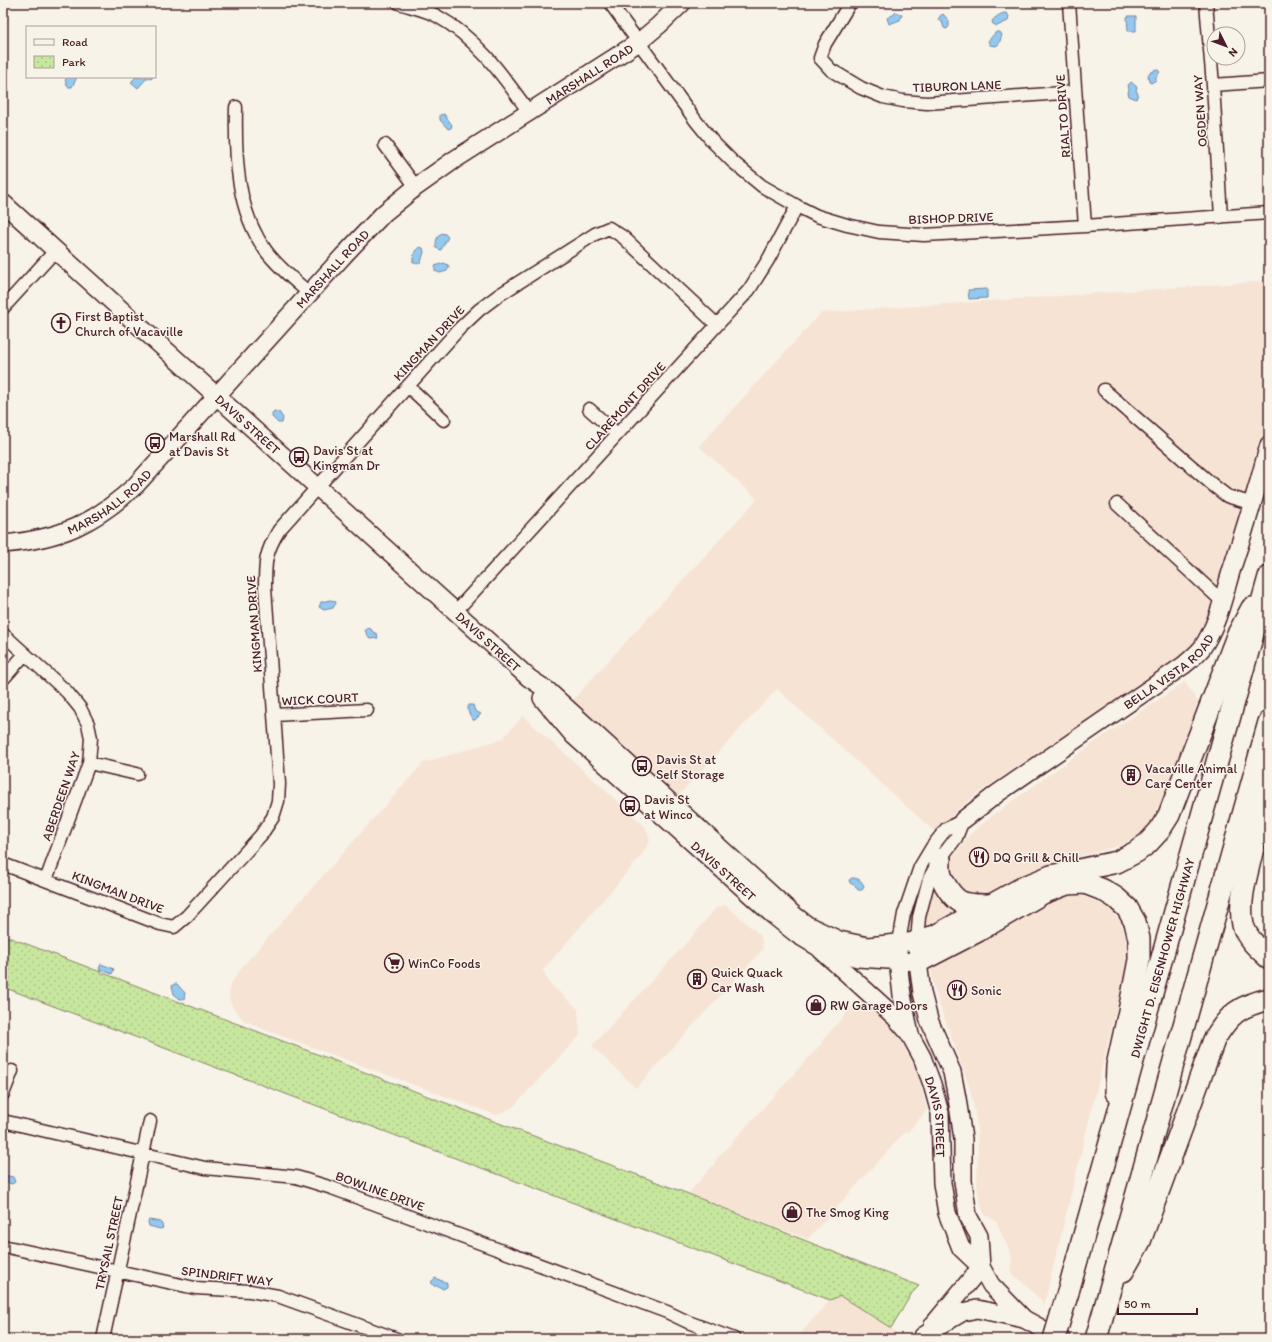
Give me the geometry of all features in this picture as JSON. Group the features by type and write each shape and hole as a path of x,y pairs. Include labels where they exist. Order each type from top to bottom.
{"highway":[{"path":"908,942 935,936 1024,887 1051,876 1117,862 1148,843 1159,831 1169,815 1237,636 1269,577"},
{"name":"DWIGHT D. EISENHOWER HIGHWAY","path":"1054,1339 1269,577"},
{"path":"1096,1339 1269,722"},
{"path":"1269,780 1242,904 1244,926 1248,936 1269,958"},
{"path":"940,860 941,878 950,893 960,901 972,905 992,905"},
{"path":"908,961 932,956 1043,893 1067,884 1085,883 1103,890 1116,898 1127,908 1135,922 1139,939 1138,960 1117,1066 1114,1127"},
{"path":"1105,1305 1140,1241 1214,1040 1224,1023 1236,1011 1253,1002 1269,999"}],"street":[{"path":"400,3 436,15 484,53 529,112"},
{"name":"BISHOP DRIVE","path":"610,3 713,142 733,162 762,186 817,216 847,225 880,232 924,235 1085,226 1269,212"},
{"name":"MARSHALL ROAD","path":"3,544 27,542 55,535 81,525 108,510 136,485 309,293 368,229 395,203 416,186 454,160 639,42 682,3"},
{"name":"TIBURON LANE","path":"850,3 825,44 820,58 831,70 861,88 883,97 903,101 927,103 1075,92"},
{"name":"RIALTO DRIVE","path":"1069,3 1085,226"},
{"name":"OGDEN WAY","path":"1206,3 1213,85 1221,216"},
{"path":"1213,85 1269,81"},
{"path":"236,107 235,138 241,194 252,228 265,250 279,267 309,293"},
{"path":"385,145 416,186"},
{"name":"DAVIS STREET","path":"3,203 529,678 547,690 794,915 807,925 839,940 868,946 908,942 908,961 902,995 910,1035 922,1057 932,1084 940,1113 942,1183 947,1213 961,1248 982,1267"},
{"name":"CLAREMONT DRIVE","path":"456,611 750,290 797,206"},
{"name":"KINGMAN DRIVE","path":"3,864 160,924 174,927 187,916 261,835 273,817 278,801 279,784 265,588 265,562 270,544 279,530 459,329 479,310 499,295 595,234 609,228 623,237 717,325"},
{"path":"3,308 56,250"},
{"path":"408,386 444,420"},
{"path":"1104,390 1227,496 1253,504"},
{"path":"589,409 617,434"},
{"name":"BELLA VISTA ROAD","path":"908,942 904,914 920,868 932,847 946,828 963,820 998,793 1184,666 1201,649 1213,629 1223,602 1229,576 1253,504 1269,445"},
{"path":"1117,504 1223,602"},
{"name":"ABERDEEN WAY","path":"3,634 67,692 80,708 90,731 91,738 89,763 46,880"},
{"path":"3,679 25,654"},
{"name":"DAVIS STREET","path":"529,678 538,693 574,736 773,915 798,935 818,947 858,958 908,961"},
{"name":"WICK COURT","path":"274,715 368,710"},
{"path":"89,763 137,774"},
{"path":"908,942 919,917 929,879 940,860 956,838 963,820"},
{"path":"818,947 894,1016 910,1035"},
{"name":"DAVIS STREET","path":"908,961 922,993 929,1020 952,1072 963,1139 963,1181 968,1216 979,1236 982,1267 991,1285 1024,1319 1061,1339"},
{"path":"3,1094 12,1071"},
{"name":"BOWLINE DRIVE","path":"3,1121 205,1168 296,1178 332,1188 667,1312 701,1333 734,1339"},
{"name":"TRYSAIL STREET","path":"103,1339 150,1121"},
{"name":"SPINDRIFT WAY","path":"3,1246 195,1288 250,1291 278,1296 397,1339"},
{"path":"923,1338 982,1267"},
{"path":"923,1338 963,1312 977,1309 1024,1319"}],"shaded area":[{"path":"1269,281 1269,415 1215,606 1209,621 1193,644 1175,661 980,792 959,808 936,833 777,689 676,798 570,703 757,499 699,446 821,313"},
{"path":"1185,682 1200,705 1163,802 1152,822 1139,835 1126,843 1046,866 1057,898 1078,895 1100,903 1112,910 1121,923 1128,941 1129,956 1044,1305 1042,1304 1042,1301 1011,1273 1012,1257 996,1221 984,1214 977,1185 978,1142 973,1101 936,995 921,923 932,883 969,835 992,816 1105,735"},
{"path":"523,716 645,826 650,840 641,856 543,970 549,983 578,1009 580,1035 513,1107 496,1115 263,1029 244,1020 233,1008 229,998 230,985 242,967 423,763 502,739"},
{"path":"726,905 761,936 763,949 636,1088 592,1046 689,940 716,908"},
{"path":"863,998 880,1013 896,1033 910,1057 919,1079 927,1110 907,1133 905,1132 808,1239 688,1194 715,1163 714,1162 822,1043 821,1042 853,1006 857,1005"},
{"path":"840,1296 891,1328 896,1333 894,1339 796,1339 830,1300"}],"green space":[{"path":"3,935 686,1193 919,1286 912,1293 891,1328 840,1296 830,1300 3,987"}],"water":[{"path":"896,12 902,15 900,20 889,24 887,18"},
{"path":"1006,13 1009,16 1008,21 997,26 993,24 992,21 995,18 1000,14"},
{"path":"943,14 949,21 949,26 947,29 944,28 942,22 938,20"},
{"path":"1128,16 1136,16 1136,31 1128,31"},
{"path":"996,32 1000,32 1002,35 999,44 996,46 990,45 988,41"},
{"path":"1155,69 1160,72 1156,77 1156,80 1151,83 1149,82 1148,75"},
{"path":"67,78 76,78 72,87 68,87 65,80"},
{"path":"135,78 147,78 138,88 131,82"},
{"path":"1131,82 1137,87 1136,90 1138,94 1136,99 1129,96 1128,93 1128,85"},
{"path":"444,114 452,125 451,128 448,129 440,120 440,115"},
{"path":"442,233 448,237 441,250 436,248 436,243 437,238"},
{"path":"420,247 423,248 424,252 421,262 417,264 413,262 413,258"},
{"path":"444,263 449,267 447,271 440,273 435,271 435,266"},
{"path":"987,289 987,298 969,299 968,290"},
{"path":"274,411 279,412 283,418 282,423 278,423 272,417 272,413"},
{"path":"330,600 335,601 336,603 333,608 324,610 319,607 321,602"},
{"path":"367,628 371,629 377,634 378,638 370,639 365,631"},
{"path":"469,705 473,705 475,711 481,714 475,720 473,720 469,712"},
{"path":"852,878 861,881 864,887 862,890 858,890 850,883 849,880"},
{"path":"101,964 114,969 112,974 99,969"},
{"path":"177,984 185,993 184,999 180,999 174,994 172,986"},
{"path":"3,1175 13,1177 15,1182 12,1184 3,1181"},
{"path":"149,1220 161,1222 163,1228 160,1229 149,1226"},
{"path":"435,1278 447,1283 447,1287 443,1289 438,1286 434,1286 431,1282"}],"place":[{"name":"First Baptist Church of Vacaville","path":"61,323"},
{"name":"Marshall Rd at Davis St","path":"155,443"},
{"name":"Davis St at Kingman Dr","path":"299,457"},
{"name":"Davis St at Self Storage","path":"642,766"},
{"name":"Vacaville Animal Care Center","path":"1131,775"},
{"name":"Davis St at Winco","path":"630,806"},
{"name":"DQ Grill & Chill","path":"979,857"},
{"name":"WinCo Foods","path":"394,963"},
{"name":"Quick Quack Car Wash","path":"697,979"},
{"name":"Sonic","path":"957,990"},
{"name":"RW Garage Doors","path":"816,1005"},
{"name":"The Smog King","path":"792,1212"}]}
